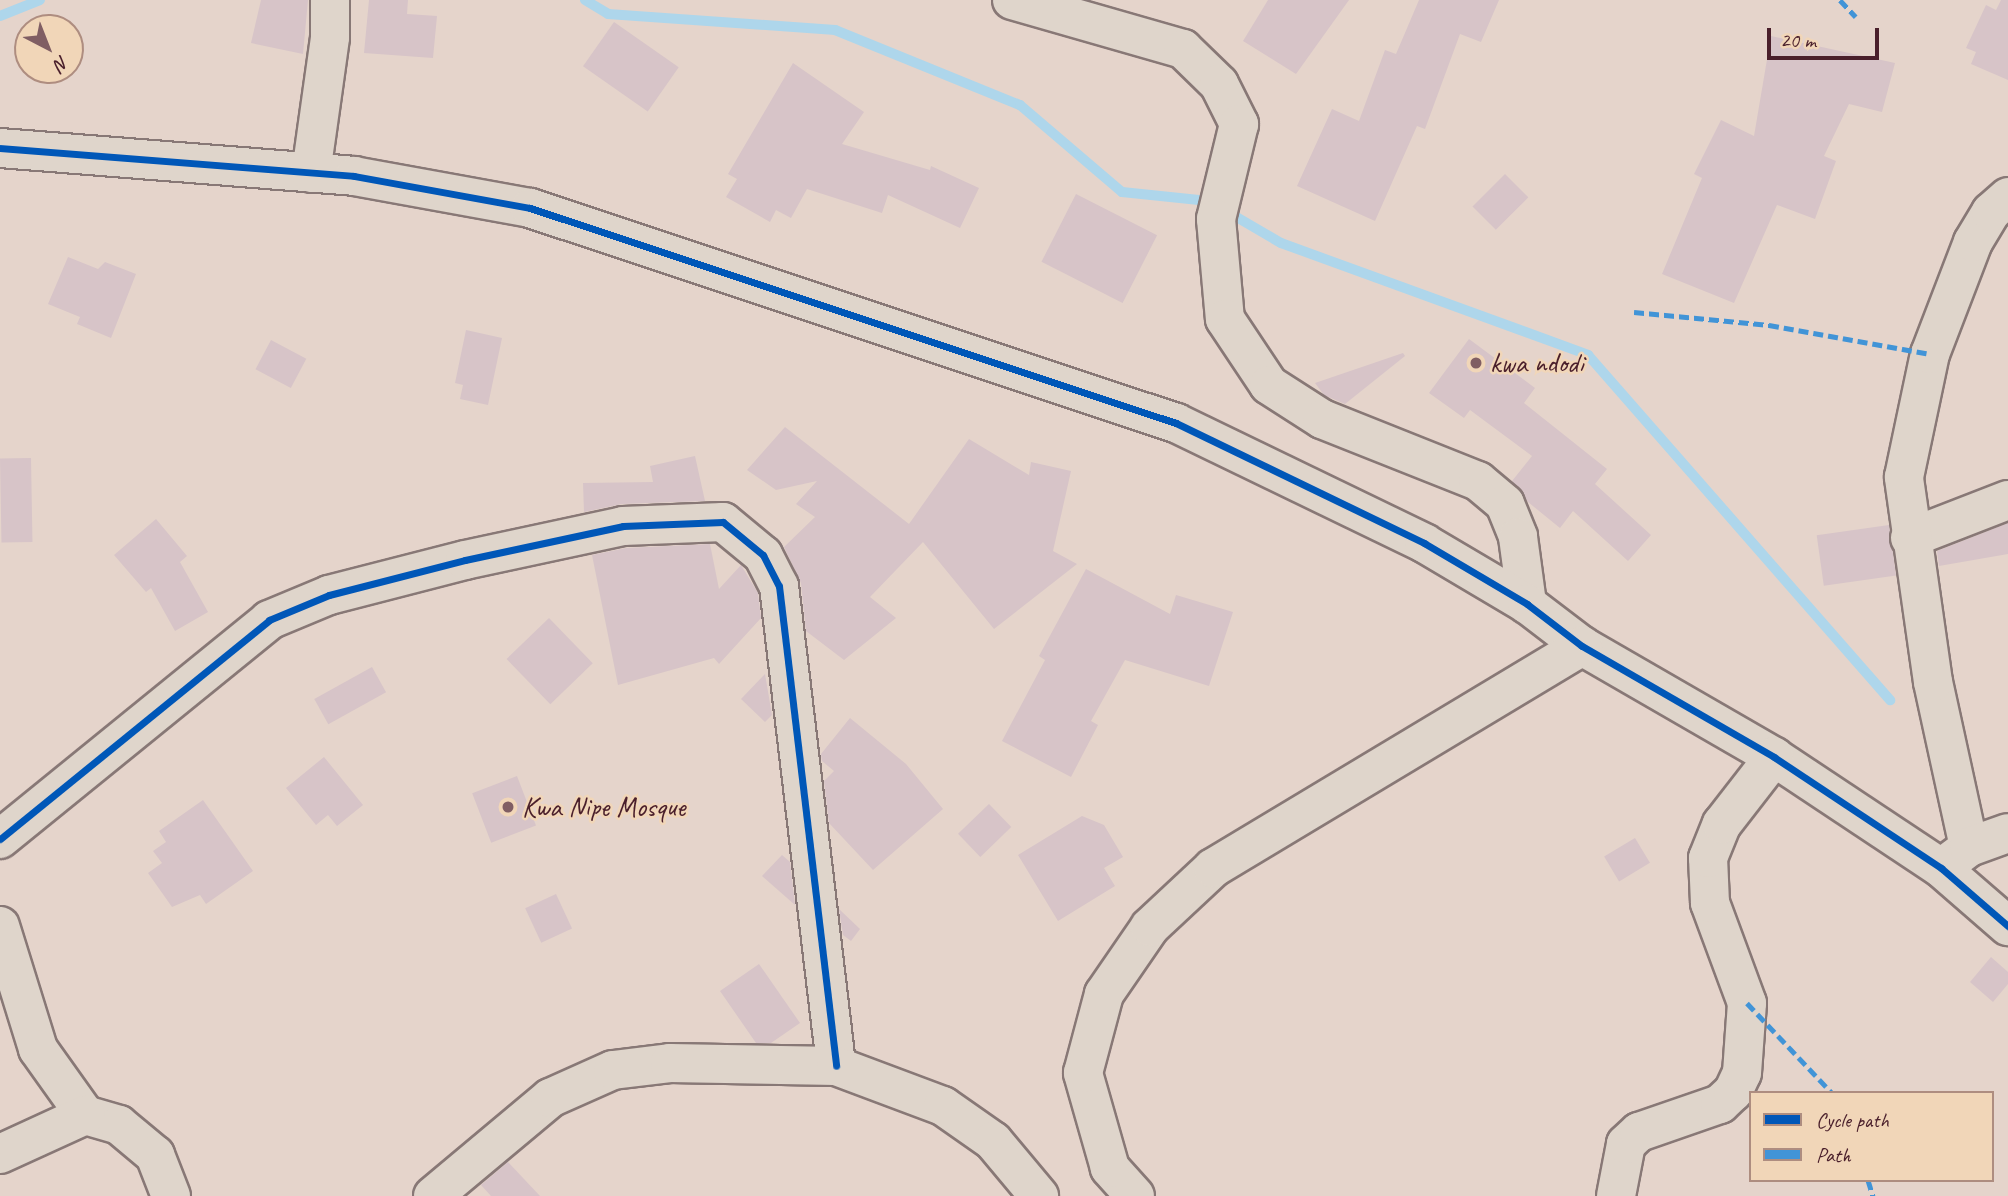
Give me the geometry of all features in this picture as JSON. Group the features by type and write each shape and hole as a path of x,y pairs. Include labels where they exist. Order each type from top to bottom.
{"street":[{"path":"311,173 330,37 330,0"},
{"path":"1012,0 1183,49 1219,85 1239,124 1216,219 1225,319 1269,385 1322,419 1478,481 1504,504 1518,537 1527,604"},
{"path":"0,148 354,176 530,208 1176,423 1424,543 1527,604 1582,646 1955,858 2008,926"},
{"path":"1955,858 1933,682 1910,538 1904,477 1930,354 1973,242 1991,212 2008,197"},
{"path":"1910,538 2008,500"},
{"path":"0,839 269,620 329,595 505,551 623,526 723,522 763,555 779,586 836,1066"},
{"path":"1135,1196 1110,1168 1083,1073 1104,995 1150,927 1213,868 1366,772 1582,646"},
{"path":"1616,1196 1626,1144 1639,1132 1720,1104 1734,1092 1742,1073 1747,1003 1710,902 1708,858 1722,824 1774,757"},
{"path":"1955,858 2008,833"},
{"path":"0,926 38,1049 85,1115 119,1125 155,1155 171,1196"},
{"path":"433,1196 550,1098 613,1070 670,1063 836,1066 943,1106 993,1141 1039,1196"},
{"path":"0,1154 85,1115"}],"building":[{"path":"261,0 308,0 303,54 251,43"},
{"path":"369,0 408,0 407,14 437,16 433,58 364,53"},
{"path":"1268,0 1349,0 1296,74 1243,41"},
{"path":"1419,0 1499,0 1481,42 1460,34 1425,129 1417,126 1375,221 1297,186 1332,109 1359,121 1385,50 1396,54"},
{"path":"2001,0 2008,0 2008,80 1971,64 1976,52 1966,48 1986,5 1996,10"},
{"path":"614,22 679,67 648,112 583,66"},
{"path":"1771,36 1895,63 1882,112 1849,104 1824,156 1836,161 1815,219 1777,205 1734,303 1662,274 1702,178 1694,174 1721,120 1754,136"},
{"path":"793,63 864,112 842,144 930,170 931,166 979,188 960,228 888,195 882,213 807,189 791,218 776,210 770,222 726,197 737,179 728,174"},
{"path":"1505,174 1528,197 1496,230 1472,207"},
{"path":"1076,194 1157,235 1123,303 1041,262"},
{"path":"68,257 98,269 105,262 136,274 111,338 77,324 80,317 48,304"},
{"path":"466,330 502,338 488,405 460,399 463,385 455,383"},
{"path":"1469,339 1535,388 1524,403 1607,469 1595,484 1651,535 1628,561 1573,511 1560,528 1528,502 1512,481 1532,456 1470,410 1464,418 1429,393"},
{"path":"271,340 306,359 291,388 256,369"},
{"path":"1403,353 1405,356 1345,404 1324,395 1315,383"},
{"path":"785,427 909,524 969,439 1029,475 1031,462 1071,471 1053,551 1077,564 994,629 923,542 870,597 896,618 844,660 806,631 801,583 784,547 815,517 796,504 817,481 776,490 747,470"},
{"path":"695,456 705,501 622,504 584,512 583,483 653,482 650,466"},
{"path":"31,458 32,542 1,543 0,459"},
{"path":"156,519 187,556 180,562 208,612 175,631 151,588 146,592 114,555"},
{"path":"2008,523 2008,554 1939,566 1937,551"},
{"path":"1889,525 1896,576 1824,586 1817,535"},
{"path":"710,544 719,589 741,565 758,593 761,618 719,664 714,658 618,685 592,555 626,548"},
{"path":"1086,569 1170,614 1176,595 1233,612 1209,686 1125,660 1091,721 1098,725 1071,777 1002,741 1045,660 1039,656"},
{"path":"549,618 593,663 550,704 507,659"},
{"path":"372,667 386,692 328,724 314,699"},
{"path":"765,674 772,715 765,722 741,699"},
{"path":"850,718 906,764 943,809 873,870 829,823 824,781 834,771 822,761 821,754"},
{"path":"324,757 363,805 337,826 328,815 316,825 286,788"},
{"path":"517,776 536,825 491,843 472,793"},
{"path":"203,800 253,871 206,904 200,895 172,907 148,873 162,863 153,851 166,842 159,831"},
{"path":"989,804 1011,827 980,857 958,834"},
{"path":"1082,816 1104,825 1123,857 1104,868 1115,886 1058,921 1018,855"},
{"path":"1635,838 1650,863 1619,881 1604,857"},
{"path":"782,855 790,862 795,905 762,876"},
{"path":"556,894 572,928 541,943 525,908"},
{"path":"839,909 860,929 851,941 843,935"},
{"path":"1991,957 2008,972 2008,984 1993,1002 1970,982"},
{"path":"759,964 800,1023 771,1043 756,1043 720,991"},
{"path":"508,1162 540,1196 491,1196 481,1185"}],"waterway":[{"path":"0,16 40,0"},
{"path":"585,0 608,14 835,30 1020,105 1122,192 1209,201 1281,243 1588,355 1890,700"}],"marked path":[{"path":"1840,0 1856,17"},
{"path":"1634,312 1769,325 1930,354"},
{"path":"1747,1003 1830,1091"},
{"path":"1869,1182 1873,1196"}],"cycle path":[{"path":"0,148 354,176 530,208 1176,423 1424,543 1527,604 1582,646 1774,757 1941,868 2008,926"},
{"path":"0,839 269,620 329,595 465,560 623,526 723,522 763,555 779,586 836,1066"}],"place":[{"name":"kwa ndodi","path":"1476,363"},
{"name":"Kwa Nipe Mosque","path":"508,807"}]}
